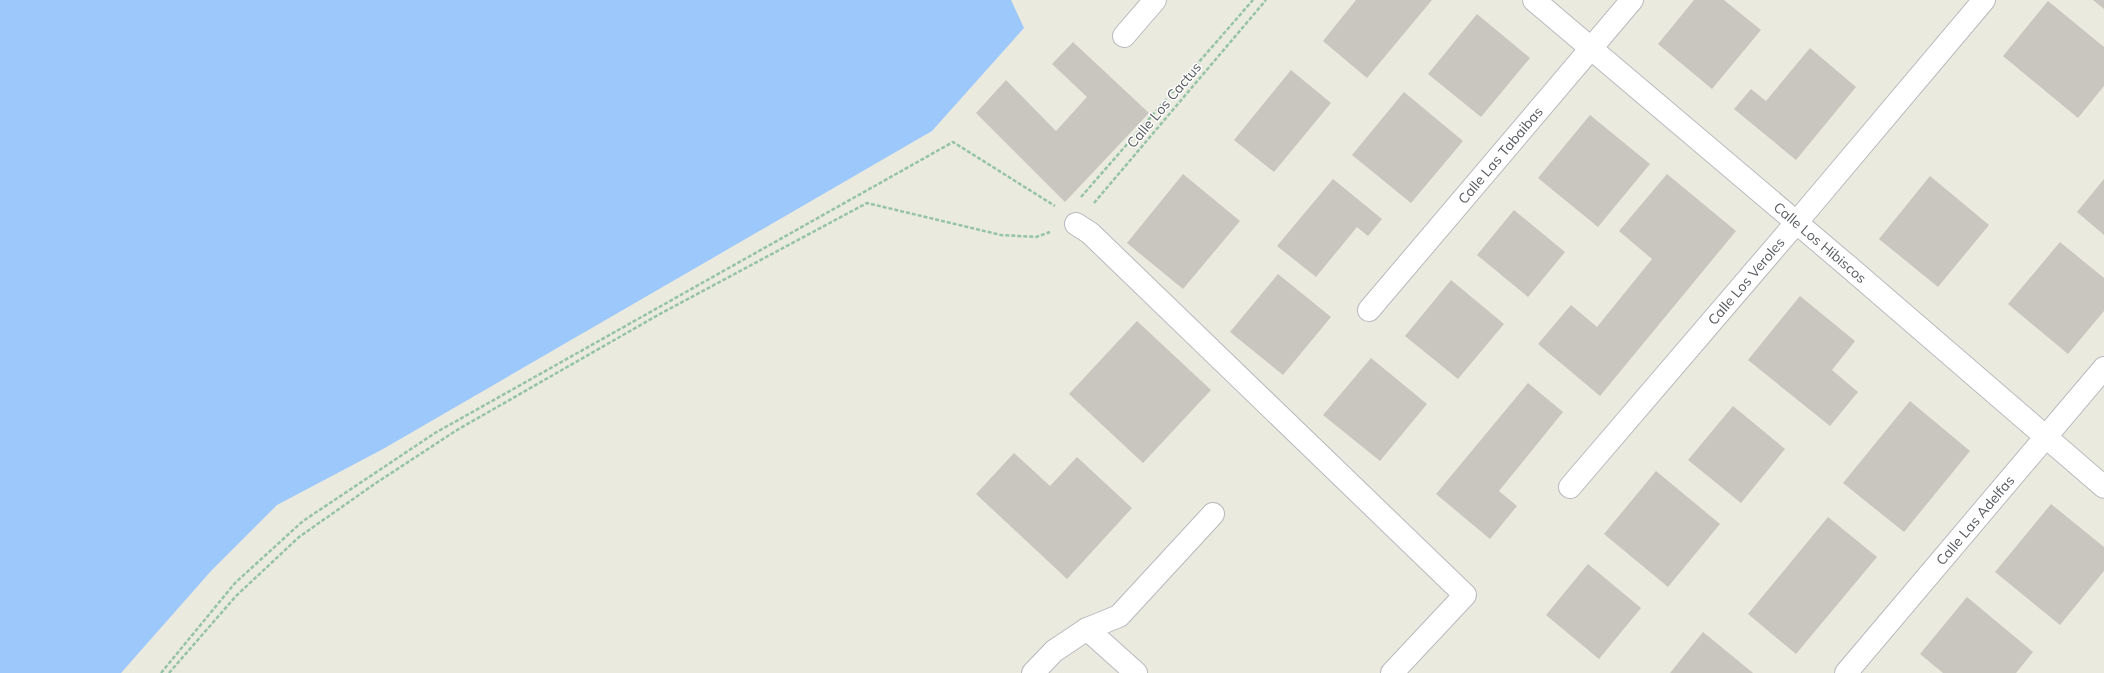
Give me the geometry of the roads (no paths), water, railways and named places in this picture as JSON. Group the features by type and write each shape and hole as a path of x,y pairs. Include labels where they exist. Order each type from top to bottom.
{"street":[{"path":"1124,36 1154,0"},
{"name":"Calle Los Hibiscos","path":"1534,0 2104,487"},
{"name":"Calle Las Tabaibas","path":"1369,310 1632,0"},
{"name":"Calle Los Veroles","path":"1570,487 1984,0"},
{"path":"1076,224 1090,233 1465,594 1392,673"},
{"name":"Calle Las Adelfas","path":"1846,673 2104,368"},
{"path":"1033,673 1054,651 1087,629 1119,616 1214,514"},
{"path":"1087,629 1136,673"}],"water":[{"path":"0,0 1011,0 1024,28 932,131 383,449 277,505 211,571 121,673 0,673"}]}
